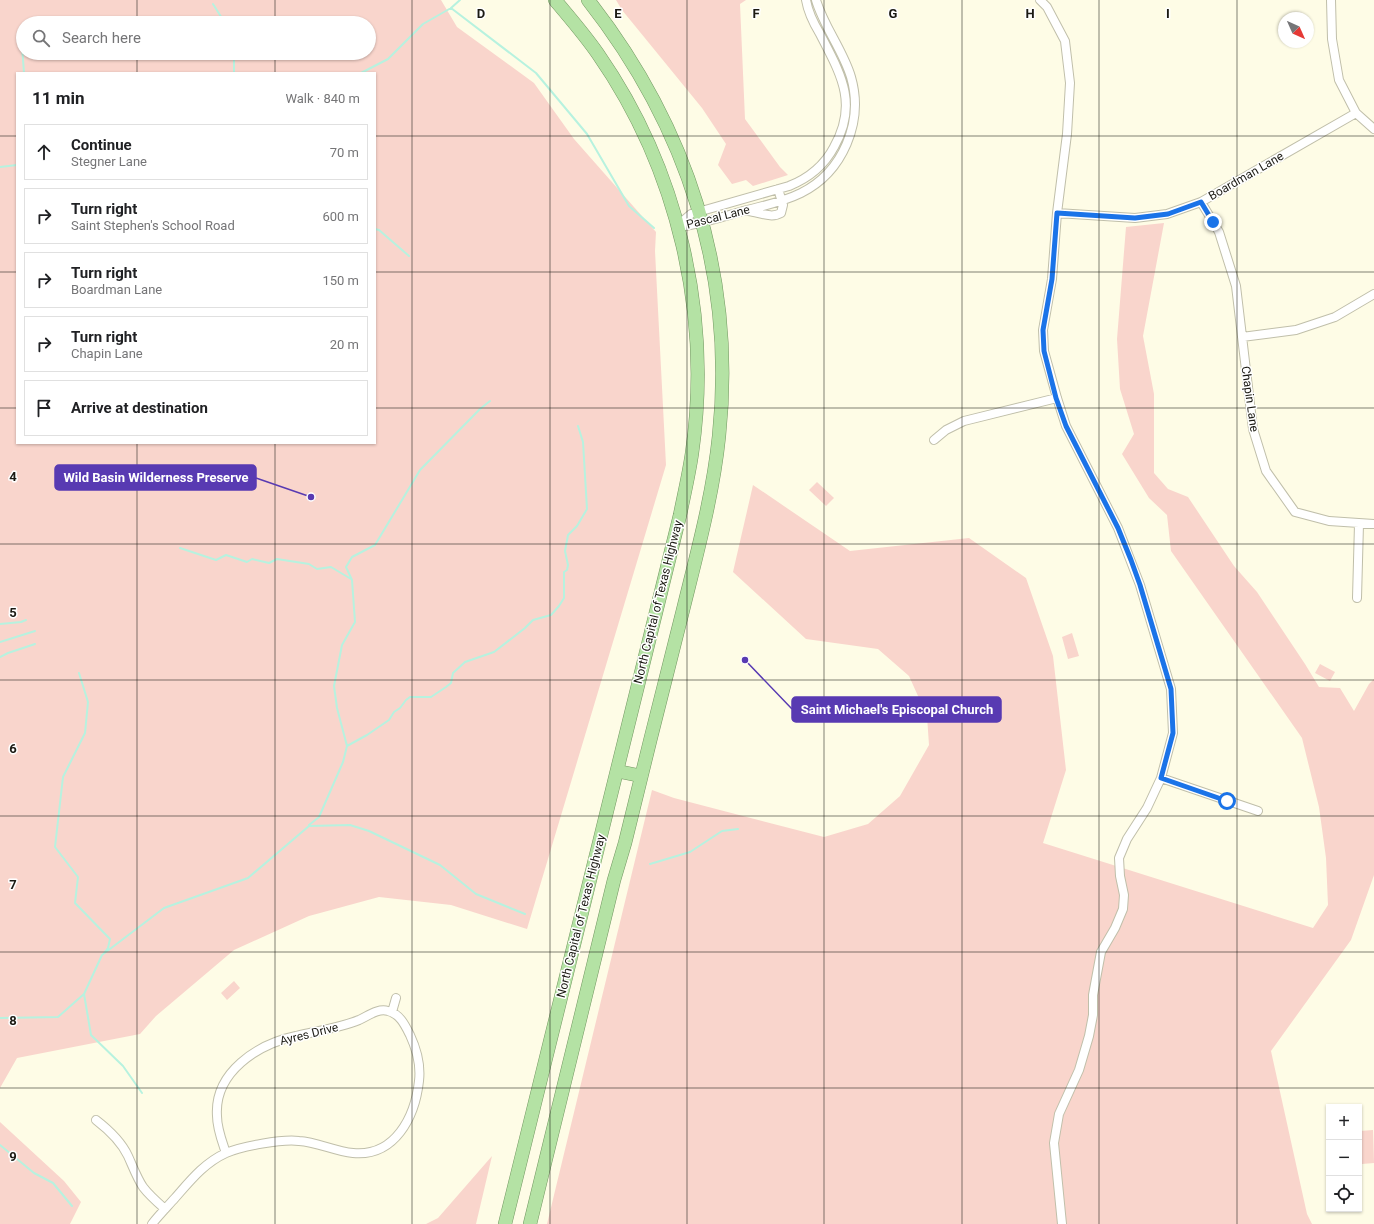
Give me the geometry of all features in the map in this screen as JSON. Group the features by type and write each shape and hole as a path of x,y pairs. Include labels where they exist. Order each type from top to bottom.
{"highway":[{"name":"North Capital of Texas Highway","path":"505,1224 680,515 692,453 697,392 697,345 690,284 679,227 658,166 638,121 599,55 555,0"},
{"name":"North Capital of Texas Highway","path":"530,1224 710,496 719,435 722,384 721,332 714,277 701,217 685,169 676,146 649,90 622,46 588,0"},
{"path":"617,771 641,776"}],"street":[{"name":"Pascal Lane","path":"679,227 701,217 797,183 816,170 826,159 840,135 845,114 846,102 844,87 839,73 812,20 806,0"},
{"name":"Pascal Lane","path":"701,217 741,212 782,201 801,193 822,178 839,158 848,142 854,115 854,97 851,77 824,23 816,0"},
{"path":"1040,0 1047,7 1064,41 1070,83 1068,134 1057,213 1052,279 1043,335 1044,351 1056,398 1071,439 1118,528 1140,585 1171,689 1173,733 1161,778 1147,808 1127,839 1119,858 1120,876 1124,895 1123,909 1115,928 1101,952 1093,995 1093,1015 1089,1036 1079,1070 1059,1114 1054,1143 1062,1224"},
{"path":"1331,0 1332,40 1339,80 1356,113 1374,129"},
{"path":"827,49 836,46"},
{"name":"Boardman Lane","path":"1057,213 1135,218 1168,214 1201,202 1356,113"},
{"path":"845,114 854,115"},
{"path":"797,183 801,193"},
{"path":"741,212 752,212 771,216 776,215 782,210 783,205 778,189"},
{"name":"Chapin Lane","path":"1201,202 1219,232 1236,286 1253,430 1266,471 1295,512 1329,521 1374,524"},
{"path":"1242,337 1296,330 1329,320 1374,294"},
{"path":"934,440 946,430 964,421 1056,398"},
{"path":"1357,598 1359,524"},
{"path":"1161,778 1258,811"},
{"path":"152,1224 200,1170 226,1153 248,1147 290,1140 304,1141 345,1152 362,1153 379,1149 393,1140 404,1128 411,1115 417,1093 420,1071 418,1055 408,1031 402,1020 392,1012 396,998"},
{"name":"Ayres Drive","path":"226,1153 218,1129 216,1116 218,1100 225,1082 235,1068 262,1048 276,1041 347,1024 381,1010 392,1012"},
{"path":"96,1120 108,1129 119,1142 143,1187 165,1209"}],"shaded area":[{"path":"0,0 441,0 457,27 534,83 574,139 656,232 655,251 666,465 527,929 451,905 379,897 309,916 234,950 156,1016 140,1034 17,1058 0,1088"},
{"path":"616,0 746,0 740,4 745,119 780,167 788,175 753,186 746,180 732,184 718,165 726,144 702,108 622,10"},
{"path":"1164,223 1143,336 1154,394 1154,473 1168,489 1188,497 1234,566 1257,592 1319,687 1340,688 1354,711 1369,684 1374,679 1374,875 1351,940 1271,1051 1307,1214 1312,1224 547,1224 652,790 674,798 824,837 868,824 900,796 929,745 927,716 909,676 878,649 806,639 733,572 753,485 850,551 969,538 1026,578 1053,656 1066,770 1043,843 1313,928 1328,905 1326,858 1319,807 1302,738 1171,551 1167,515 1149,498 1122,454 1134,434 1120,389 1117,339 1126,227"},
{"path":"817,482 834,498 826,506 809,490"},
{"path":"1072,633 1079,656 1068,659 1062,637"},
{"path":"1320,664 1335,672 1330,681 1315,673"},
{"path":"234,981 240,988 227,1000 221,993"},
{"path":"0,1122 64,1181 81,1202 70,1224 0,1224"},
{"path":"1373,1130 1374,1163 1362,1164 1362,1131"},
{"path":"492,1156 476,1224 426,1224 438,1218"}],"waterway":[{"path":"451,8 460,0"},
{"path":"213,4 221,16"},
{"path":"363,72 388,59 423,24 451,8 536,73 587,134 629,206 654,228"},
{"path":"23,60 24,72"},
{"path":"234,60 234,72"},
{"path":"0,167 16,165"},
{"path":"376,229 379,230 409,256"},
{"path":"309,825 319,817 343,762 347,746 337,708 334,686 342,645 355,622 352,580 346,567 352,557 375,545 420,470 480,409 490,401"},
{"path":"347,746 389,720 394,712 410,697 431,697 451,683 453,673 465,662 494,652 533,620 551,615 559,606 564,598 564,572 567,570 568,565 565,551 568,535 577,526 587,509 583,442 578,426"},
{"path":"180,548 216,560 226,555 247,562 252,559 269,563 277,559 309,564 317,569 331,567 351,579"},
{"path":"0,624 21,622 26,620"},
{"path":"0,642 35,631"},
{"path":"0,657 35,644"},
{"path":"79,673 88,702 85,733 63,777 55,847 78,877 75,903 110,939 108,948 104,953"},
{"path":"84,994 102,955 164,908 248,878 309,826 350,825 369,831 440,865 476,894 525,914"},
{"path":"650,864 690,852 722,831 738,829"},
{"path":"0,1018 58,1017 84,994 91,1035 123,1066 142,1093"},
{"path":"0,1145 34,1173 53,1183 72,1206"}],"place":[{"name":"Wild Basin Wilderness Preserve","path":"311,497"},
{"name":"Saint Michael's Episcopal Church","path":"745,660"}],"route":[{"path":"1213,222 1201,202 1168,214 1135,218 1057,213 1052,279 1043,330 1043,341 1044,351 1056,398 1066,426 1071,439 1118,528 1127,549 1140,585 1171,689 1173,733 1161,778 1227,801"}]}
